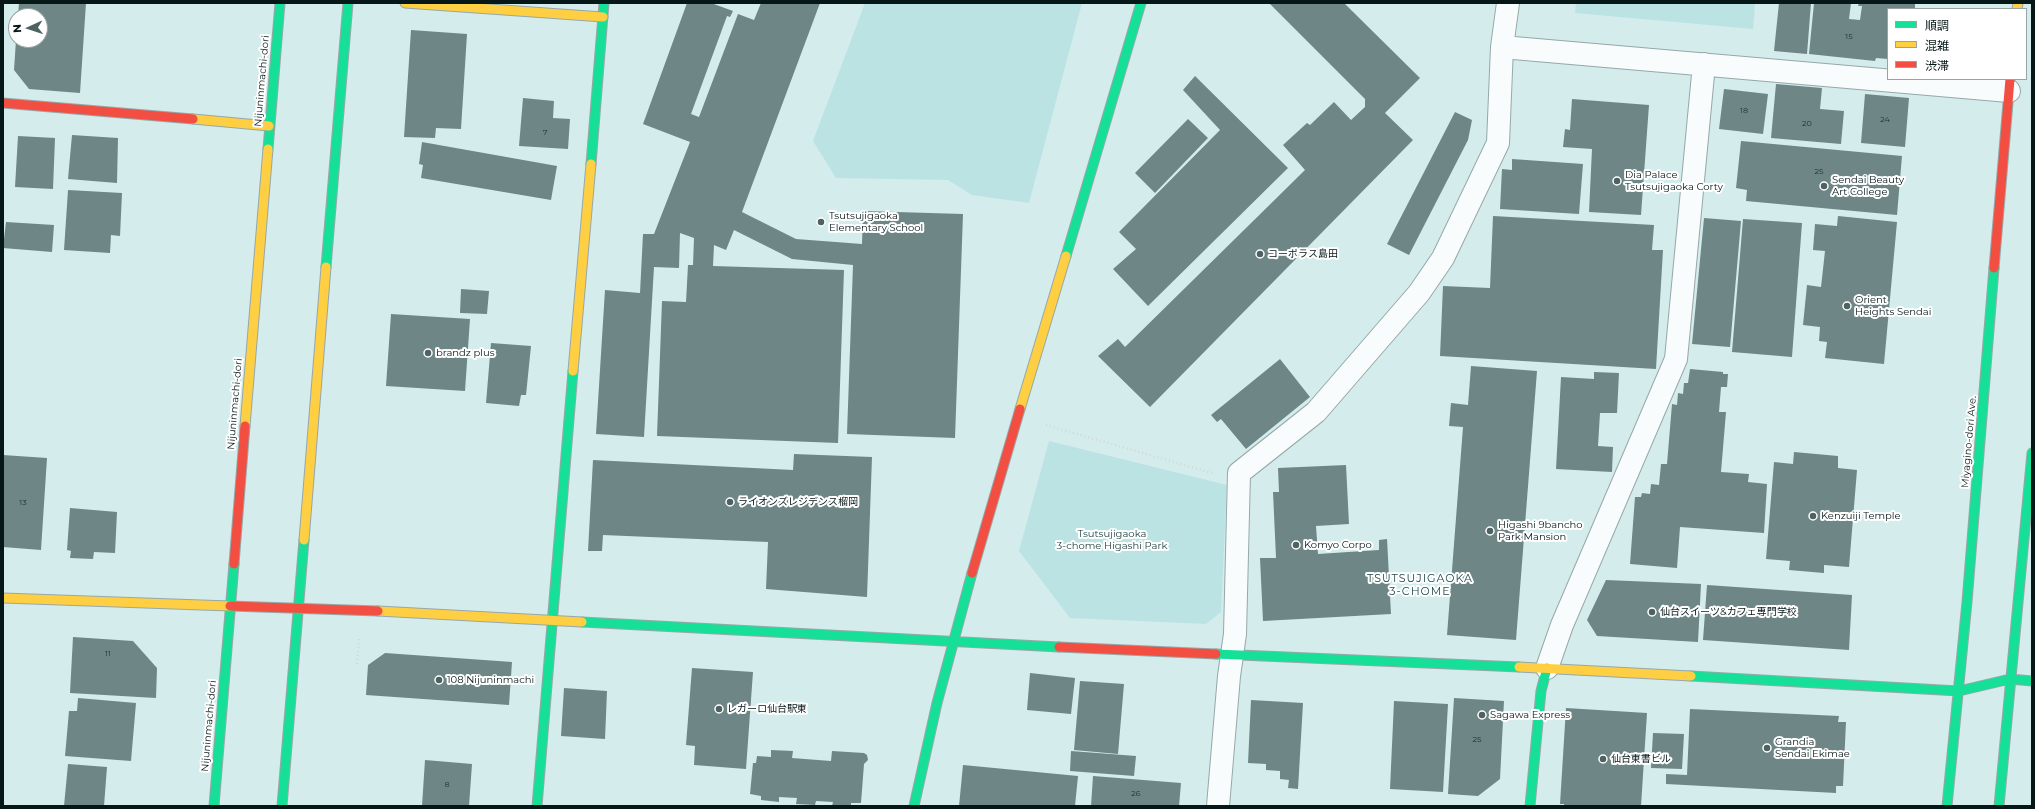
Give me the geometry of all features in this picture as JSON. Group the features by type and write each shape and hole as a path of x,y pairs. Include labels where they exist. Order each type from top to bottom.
{"street":[{"name":"Nijuninmachi-dori","path":"214,806 229,606 280,3"},
{"path":"282,806 348,3"},
{"path":"405,3 602,17"},
{"path":"537,806 604,3"},
{"path":"914,806 937,703 974,564 1142,3"},
{"path":"1218,806 1235,634 1239,473 1316,412 1419,293 1443,258 1498,143 1502,47 1508,3"},
{"path":"1502,47 1704,64 1887,77"},
{"path":"1530,806 1540,691 1547,668 1562,625 1676,359 1704,64"},
{"path":"1937,80 2010,85"},
{"name":"Miyagino-dori Ave.","path":"1947,806 1959,691 2010,85"},
{"path":"3,103 269,126"},
{"path":"1999,806 2032,453"},
{"path":"3,598 299,608 552,620 953,642 1547,668 1959,691 2010,679 2032,681"}],"path":[{"path":"1045,425 1238,481"},
{"path":"357,664 359,639"}],"green space":[{"path":"865,3 1082,3 1029,203 972,195 948,180 836,178 813,141"},
{"path":"1576,3 1755,3 1753,29 1575,13"},
{"name":"Tsutsujigaoka 3-chome Higashi Park","path":"1049,441 1227,485 1221,612 1206,624 1070,618 1019,551"}],"building":[{"path":"19,3 86,3 80,93 29,89 14,70 15,48 48,48 48,8 19,8"},
{"path":"687,3 711,3 733,11 730,17 727,16 691,114 699,117 738,14 754,20 761,3 820,3 742,212 796,239 862,244 863,211 963,214 955,438 847,434 853,265 792,259 734,230 726,250 714,245 713,266 844,270 838,443 657,436 662,301 686,302 688,265 693,265 694,238 680,233 679,268 654,267 644,437 596,434 605,290 640,293 643,234 654,234 690,142 643,124"},
{"name":"コーポラス島田","path":"1269,3 1344,3 1420,78 1385,113 1413,140 1150,407 1098,356 1118,339 1125,347 1305,170 1283,145 1307,123 1310,125 1334,102 1351,120 1365,107 1365,99"},
{"path":"1779,3 1811,3 1807,54 1774,51"},
{"path":"1814,3 1851,3 1849,19 1860,20 1862,6 1858,6 1859,3 1915,3 1915,8 1887,8 1887,59 1876,58 1875,61 1809,54"},
{"path":"411,30 467,34 461,129 436,128 435,138 404,137"},
{"path":"1195,76 1288,168 1148,306 1113,269 1136,249 1119,232 1220,130 1183,90"},
{"path":"1776,84 1822,88 1820,109 1844,111 1841,144 1771,138"},
{"path":"1724,89 1768,94 1763,134 1719,129"},
{"path":"1865,94 1909,98 1905,147 1861,143"},
{"path":"523,98 554,101 553,118 570,119 568,149 519,146"},
{"name":"Dia Palace Tsutsujigaoka Corty","path":"1572,99 1649,105 1641,215 1589,212 1592,149 1563,147 1565,129 1570,130"},
{"path":"1455,112 1472,120 1468,140 1409,255 1387,244"},
{"path":"1188,119 1208,138 1155,193 1135,173"},
{"path":"72,135 118,138 117,183 68,179"},
{"path":"18,136 55,138 53,189 15,187"},
{"path":"1741,141 1902,156 1897,215 1746,201 1747,190 1736,188"},
{"path":"422,142 557,166 551,200 421,178 423,165 419,164"},
{"path":"1512,159 1583,164 1579,214 1500,209 1502,169 1512,170"},
{"path":"68,190 122,193 120,236 111,235 110,253 64,250"},
{"path":"1493,216 1654,225 1652,250 1663,250 1656,369 1440,356 1443,286 1490,288"},
{"name":"Orient Heights Sendai","path":"1838,216 1897,222 1884,364 1825,358 1827,342 1819,341 1820,327 1803,325 1807,285 1821,287 1825,251 1813,250 1815,224 1837,226"},
{"path":"1704,218 1741,221 1730,347 1692,344"},
{"path":"1743,219 1802,223 1792,357 1732,352"},
{"path":"6,222 54,225 52,252 3,248"},
{"path":"461,289 489,291 487,314 460,313"},
{"name":"brandz plus","path":"391,314 470,319 465,391 386,386"},
{"path":"491,343 531,346 526,395 521,395 519,406 486,403"},
{"path":"1280,359 1310,397 1246,449 1221,419 1217,422 1211,415"},
{"name":"Higashi 9bancho Park Mansion","path":"1471,366 1537,371 1516,640 1447,635 1463,427 1449,426 1451,403 1468,405"},
{"path":"1690,369 1723,372 1723,374 1728,374 1727,387 1721,387 1719,412 1726,412 1721,472 1749,474 1748,482 1767,484 1764,533 1680,527 1677,568 1630,564 1635,497 1641,497 1642,493 1650,494 1651,484 1659,485 1661,464 1667,464 1672,404 1677,405 1678,393 1683,394 1684,383 1688,383"},
{"path":"1594,372 1619,373 1617,413 1600,413 1598,446 1613,447 1612,472 1556,469 1561,377 1594,379"},
{"path":"1794,452 1838,456 1838,468 1857,470 1849,567 1824,565 1824,573 1789,570 1790,561 1766,559 1774,462 1793,464"},
{"name":"ライオンズレジデンス榴岡","path":"794,454 872,457 867,597 766,589 768,542 603,535 602,551 588,551 593,460 793,470"},
{"path":"3,455 47,458 41,550 3,547"},
{"name":"Komyo Corpo","path":"1346,465 1349,524 1316,526 1318,554 1379,550 1379,540 1387,539 1391,614 1263,621 1260,558 1276,558 1273,492 1279,492 1278,468"},
{"path":"70,508 117,512 115,553 94,552 93,559 70,558 71,551 67,550"},
{"path":"1606,580 1701,584 1698,642 1597,636 1587,620"},
{"path":"1707,585 1852,595 1849,650 1703,640"},
{"path":"73,637 133,641 157,668 156,698 70,693"},
{"name":"108 Nijuninmachi","path":"385,653 512,662 509,705 366,695 368,665"},
{"name":"レガーロ仙台駅東","path":"692,668 753,672 746,769 694,765 695,746 686,745"},
{"path":"1030,673 1075,678 1071,714 1027,710"},
{"path":"1080,681 1124,684 1118,754 1074,750"},
{"path":"564,688 607,691 605,739 561,736"},
{"path":"78,698 136,703 131,761 65,756 69,711 77,711"},
{"path":"1454,698 1504,701 1500,779 1478,796 1448,794"},
{"path":"1251,700 1303,703 1298,789 1288,788 1289,780 1280,779 1280,771 1266,770 1266,764 1248,763"},
{"path":"1394,701 1448,704 1443,792 1390,789"},
{"name":"仙台東書ビル","path":"1566,708 1647,713 1641,806 1564,806 1564,804 1560,804"},
{"name":"Grandia Sendai Ekimae","path":"1690,709 1839,716 1838,722 1846,722 1843,786 1836,786 1836,793 1666,784 1666,774 1687,775"},
{"path":"1653,733 1684,734 1682,769 1651,768"},
{"path":"771,750 793,751 792,758 831,761 832,751 864,753 867,755 868,760 864,764 861,803 851,803 851,806 832,806 833,802 816,801 815,805 796,804 797,798 779,797 779,802 761,800 761,796 750,794 753,763 756,763 757,756 771,757"},
{"path":"1071,751 1136,756 1134,776 1070,771"},
{"path":"425,760 472,764 469,806 422,806"},
{"path":"68,764 107,767 104,806 64,806"},
{"path":"963,765 1078,776 1075,806 959,806"},
{"path":"1093,776 1181,783 1179,806 1091,806"}],"traffic: fast":[{"path":"268,149 280,3"},
{"path":"326,267 348,3"},
{"path":"591,164 604,3"},
{"path":"1066,256 1141,3"},
{"path":"1947,806 1967,602 1994,268"},
{"path":"537,806 573,371"},
{"path":"1999,806 2032,453"},
{"path":"282,806 304,540"},
{"path":"214,806 234,564"},
{"path":"914,806 937,703 972,573"},
{"path":"582,622 1059,647"},
{"path":"1216,654 1519,667"},
{"path":"1530,806 1541,691 1547,668"},
{"path":"1691,676 1959,691 2010,679 2032,681"}],"traffic: slow":[{"path":"405,3 603,17"},
{"path":"2017,8 2018,3"},
{"path":"193,119 269,126"},
{"path":"245,426 268,149"},
{"path":"573,371 591,164"},
{"path":"1020,409 1066,256"},
{"path":"304,540 326,267"},
{"path":"3,598 230,606"},
{"path":"378,611 582,622"},
{"path":"1519,667 1691,676"}],"traffic: jam":[{"path":"1994,268 2010,80"},
{"path":"3,103 193,119"},
{"path":"972,573 1020,409"},
{"path":"234,564 245,426"},
{"path":"230,606 378,611"},
{"path":"1059,647 1216,654"}],"place":[{"name":"Dia Palace Tsutsujigaoka Corty","path":"1617,181"},
{"name":"Sendai Beauty Art College","path":"1824,186"},
{"name":"Tsutsujigaoka Elementary School","path":"821,222"},
{"name":"コーポラス島田","path":"1260,254"},
{"name":"Orient Heights Sendai","path":"1847,306"},
{"name":"brandz plus","path":"428,353"},
{"name":"ライオンズレジデンス榴岡","path":"730,502"},
{"name":"Kenzuiji Temple","path":"1813,516"},
{"name":"Higashi 9bancho Park Mansion","path":"1490,531"},
{"name":"Komyo Corpo","path":"1296,545"},
{"name":"仙台スイーツ&カフェ専門学校","path":"1652,612"},
{"name":"108 Nijuninmachi","path":"439,680"},
{"name":"レガーロ仙台駅東","path":"719,709"},
{"name":"Sagawa Express","path":"1482,715"},
{"name":"Grandia Sendai Ekimae","path":"1767,748"},
{"name":"仙台東書ビル","path":"1603,759"}],"district":[{"name":"TSUTSUJIGAOKA 3-CHOME","path":"1420,585"}]}
